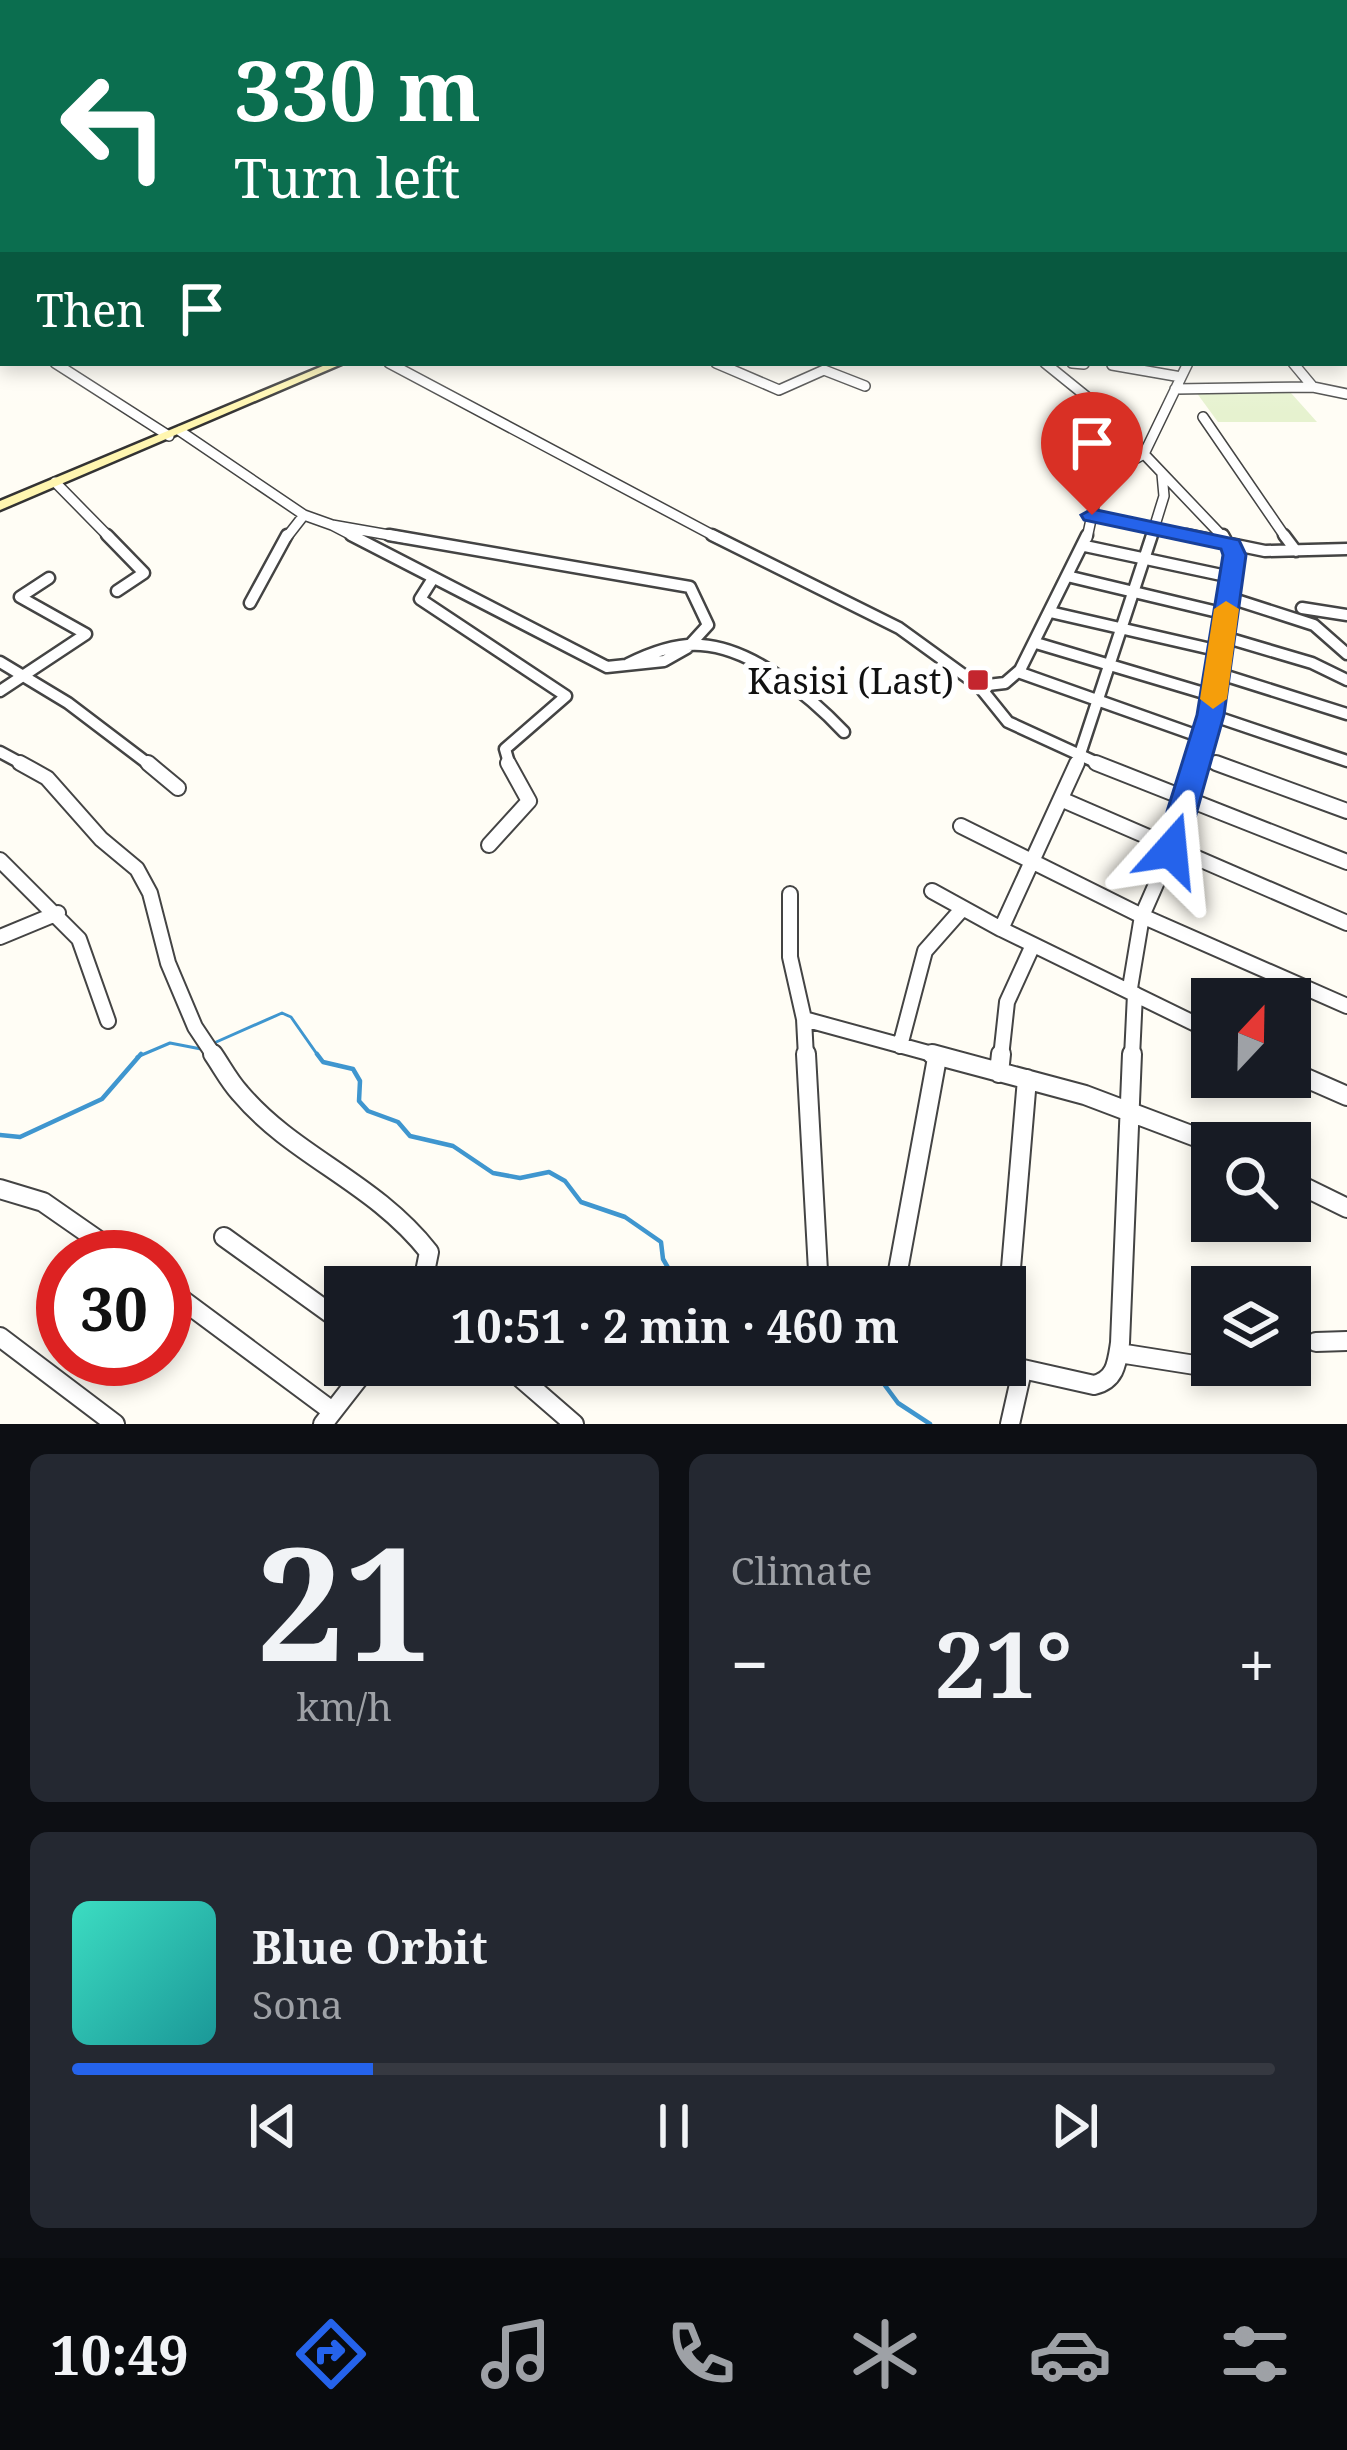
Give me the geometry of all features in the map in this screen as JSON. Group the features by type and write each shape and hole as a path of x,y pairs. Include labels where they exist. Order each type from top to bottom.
{"main road":[{"path":"0,506 332,366"}],"street":[{"path":"60,366 304,515 332,525 593,661 622,667 657,653 711,646 816,703 844,732"},
{"path":"395,366 797,580 898,628 979,686 1007,722 1080,757 1347,862"},
{"path":"723,366 779,390 824,370 865,386"},
{"path":"1026,1370 1103,1384 1114,1374 1119,1352 1132,991 1142,916 1171,850 1211,715 1232,577 1231,544 1087,397 1049,366"},
{"path":"1116,366 1178,383 1313,387 1347,394"},
{"path":"979,686 1005,683 1018,672 1085,546 1100,478 1141,455 1186,366"},
{"path":"1296,366 1313,387"},
{"path":"1203,417 1229,461 1296,551"},
{"path":"1001,929 1080,757 1165,490 1162,474"},
{"path":"55,482 144,573 117,591"},
{"path":"250,603 290,530 304,515"},
{"path":"1092,515 1231,544 1296,551 1347,549"},
{"path":"332,525 690,586 708,625 693,646"},
{"path":"1085,546 1232,577"},
{"path":"1067,576 1226,614"},
{"path":"0,691 86,634 20,596 49,578"},
{"path":"432,580 420,599 566,696 506,749 505,757 529,793 529,801 489,845"},
{"path":"1291,591 1315,626 1347,654"},
{"path":"429,604 459,593"},
{"path":"1227,597 1315,626"},
{"path":"1302,608 1347,615"},
{"path":"1050,612 1312,662 1347,680"},
{"path":"1036,643 1214,696"},
{"path":"0,662 68,703 178,788"},
{"path":"1018,672 1204,739"},
{"path":"1217,674 1347,714"},
{"path":"1211,715 1347,761"},
{"path":"0,752 46,778 101,839 137,869 150,893 168,962 211,1055 260,1113 402,1218 429,1252 426,1266"},
{"path":"1199,757 1347,811"},
{"path":"1063,800 1347,923"},
{"path":"961,826 1142,916 1347,1006"},
{"path":"0,860 58,913 79,940 108,1021"},
{"path":"932,891 1191,1021"},
{"path":"790,894 790,957 804,1019 818,1266"},
{"path":"900,1046 926,950 963,908"},
{"path":"0,937 58,913"},
{"path":"999,1072 1007,1002 1033,945"},
{"path":"804,1019 1130,1109 1191,1134"},
{"path":"899,1266 937,1058"},
{"path":"1011,1266 1027,1079"},
{"path":"1311,1080 1347,1096"},
{"path":"0,1189 43,1202 83,1230"},
{"path":"1311,1190 1347,1208"},
{"path":"224,1237 324,1309"},
{"path":"192,1309 328,1418 353,1386"},
{"path":"0,1336 115,1424"},
{"path":"1316,1342 1347,1341"},
{"path":"1119,1352 1191,1364"},
{"path":"530,1386 574,1424"},
{"path":"1010,1424 1012,1386"}],"green space":[{"path":"1196,392 1291,393 1317,422 1218,422"}],"waterway":[{"path":"214,1043 282,1013 291,1017 319,1057"},
{"path":"139,1056 170,1043 201,1049"},
{"path":"317,1054 323,1062 353,1069 360,1081 359,1101 368,1111 398,1122 410,1136 453,1146 493,1173 520,1178 549,1172 565,1181 581,1202 625,1217 661,1242 667,1266"},
{"path":"0,1135 20,1137 102,1099 139,1056"},
{"path":"885,1386 898,1403 930,1424"}],"slow traffic":[{"path":"1213,699 1226,609"}],"place":[{"name":"Kasisi (Last)","path":"978,680"}],"route":[{"path":"1092,515 1231,544 1234,555 1211,715 1171,850"}]}
